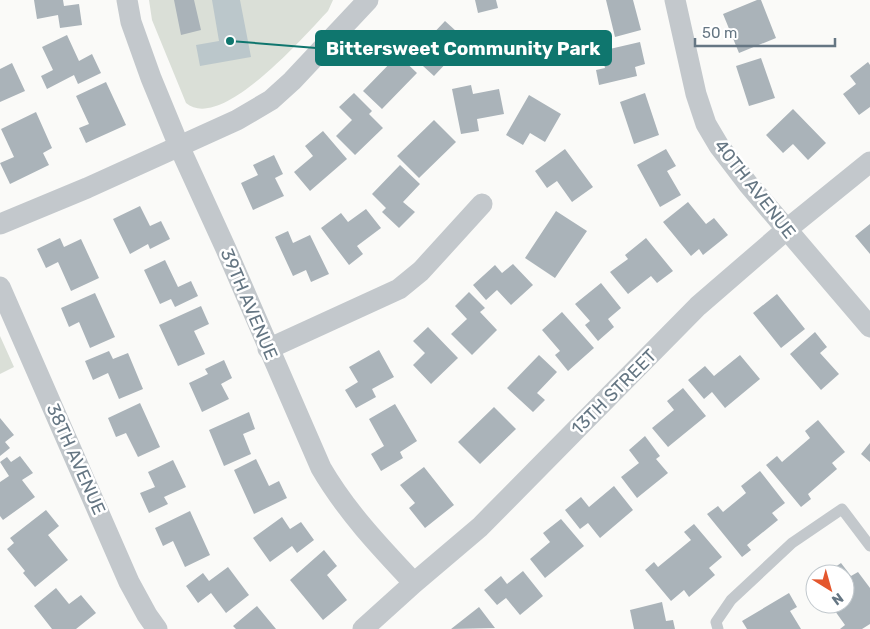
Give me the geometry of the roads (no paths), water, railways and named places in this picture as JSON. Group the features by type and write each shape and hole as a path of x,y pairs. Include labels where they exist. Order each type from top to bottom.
{"street":[{"name":"39TH AVENUE","path":"127,0 131,22 179,146 321,468 333,489 367,533 414,583"},
{"path":"0,224 87,188 237,120 271,100 292,81 368,0"},
{"name":"40TH AVENUE","path":"675,0 696,94 706,124 718,146 786,230 870,327"},
{"name":"13TH STREET","path":"363,629 480,527 698,306 786,230 870,162"},
{"path":"268,348 399,289 422,271 482,204"},
{"name":"38TH AVENUE","path":"0,287 129,582 157,629"}],"lane":[{"path":"718,629 716,622 731,600 792,543 842,509 870,546"}],"place":[{"name":"Bittersweet Community Park","path":"230,41"}]}
